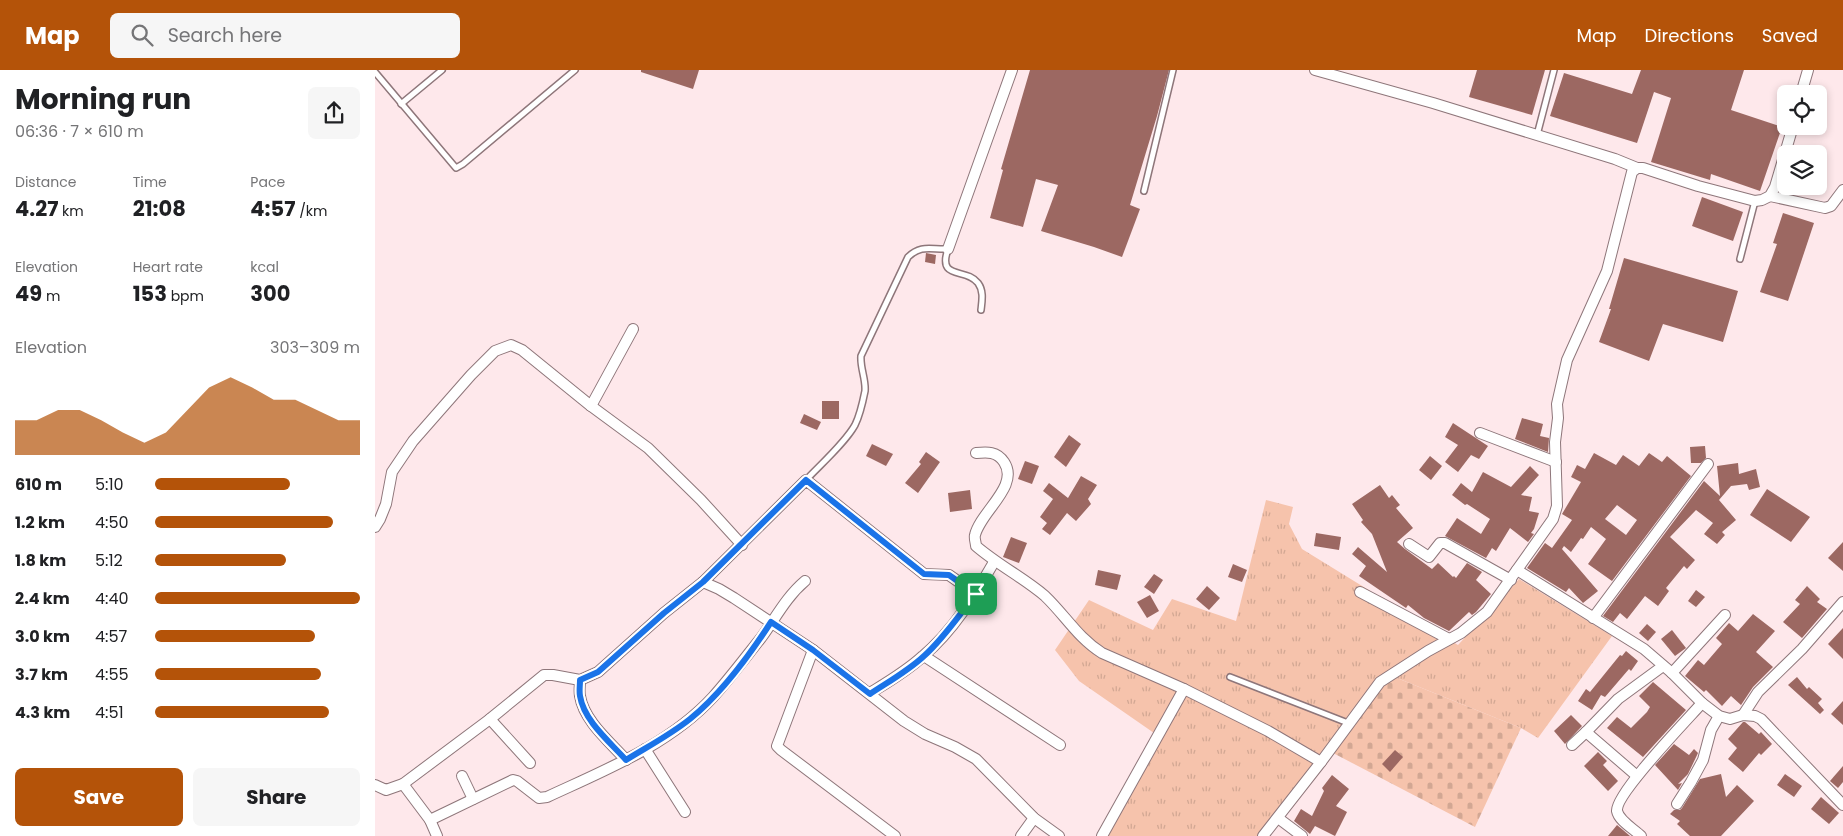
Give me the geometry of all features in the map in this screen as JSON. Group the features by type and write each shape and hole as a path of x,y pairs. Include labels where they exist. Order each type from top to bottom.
{"street":[{"path":"947,249 1013,70"},
{"path":"1315,70 1433,103 1615,159 1637,168 1755,201 1770,196 1775,187 1790,135"},
{"path":"1804,85 1808,70"},
{"path":"1263,836 1380,682 1461,633 1487,612 1553,519 1557,506 1555,442 1558,418 1557,404 1567,360 1607,271 1630,178 1632,172 1637,168"},
{"path":"1770,196 1825,208 1831,206 1843,190"},
{"path":"591,406 633,329"},
{"path":"375,527 386,504 390,477 394,467 436,413 471,375 498,350 511,345 517,347 591,406 648,448 701,500 742,545"},
{"path":"1480,433 1556,462"},
{"path":"976,454 995,453 1001,457 1009,475 1006,484 986,514 975,535 976,546 994,562 1038,590 1053,604 1089,646 1126,665 1184,689 1268,731 1321,762"},
{"path":"1593,618 1707,464"},
{"path":"375,785 386,790 403,784 490,719 544,675 580,680 598,672 664,613 703,582 806,480 924,574 949,575 976,594"},
{"path":"1409,544 1429,557 1440,543 1445,543 1511,580"},
{"path":"870,694 924,656 976,594 994,562"},
{"path":"1517,570 1644,649 1719,716 1730,719 1743,715 1755,716 1761,719 1843,805"},
{"path":"429,820 515,780 539,798 545,798 626,760 645,749 690,719 711,699 734,672 791,596 805,581"},
{"path":"703,582 719,589 813,650 904,721 925,734 955,747 976,759 1033,818 1059,836"},
{"path":"1360,592 1449,640"},
{"path":"1743,715 1758,692 1802,649 1843,602"},
{"path":"1672,674 1725,615"},
{"path":"813,650 777,746 895,836"},
{"path":"924,656 1060,745"},
{"path":"1572,745 1619,699 1663,666"},
{"path":"580,680 580,696 583,707 592,722 626,760"},
{"path":"1102,836 1184,689"},
{"path":"1641,836 1620,818 1617,811 1618,803 1637,776 1703,703"},
{"path":"1677,804 1703,760 1711,730 1719,716"},
{"path":"490,719 530,763"},
{"path":"1586,732 1637,776"},
{"path":"645,749 685,812"},
{"path":"462,776 473,799"},
{"path":"403,784 429,820 437,836"},
{"path":"1021,836 1033,818"},
{"path":"1278,818 1302,836"}],"lane":[{"path":"401,104 442,70"},
{"path":"375,72 456,168 575,70"},
{"path":"1144,191 1173,70"},
{"path":"1537,135 1554,70"},
{"path":"1739,260 1755,201"},
{"path":"806,480 848,435 855,424 865,390 861,356 908,257 919,248 947,249 944,259 947,267 952,271 970,277 979,284 982,292 981,310"},
{"path":"1230,677 1348,722"}],"green space":[{"path":"1266,500 1293,507 1289,524 1302,549 1458,645 1519,579 1612,636 1538,738 1521,728 1387,674 1263,836 1106,836 1154,733 1079,681 1055,650 1089,600 1153,630 1172,599 1236,621"},
{"path":"1387,674 1521,728 1475,827 1333,753"}],"building":[{"path":"641,70 699,70 693,89 641,72"},
{"path":"1030,70 1169,70 1130,205 1140,209 1122,257 1041,231 1058,185 1036,179 1023,227 990,218 1003,170 1001,169"},
{"path":"1477,70 1545,70 1532,115 1469,97"},
{"path":"1641,70 1744,70 1731,110 1777,125 1777,135 1779,135 1760,191 1711,174 1710,180 1651,162 1671,98 1654,92 1637,143 1550,116 1564,73 1632,94"},
{"path":"1702,197 1743,212 1733,241 1692,226"},
{"path":"1783,213 1814,223 1788,301 1760,292 1777,244 1773,243"},
{"path":"926,253 936,255 935,264 925,262"},
{"path":"1624,258 1738,291 1723,342 1663,324 1649,361 1599,342 1611,309 1609,309"},
{"path":"822,401 839,401 839,419 822,419"},
{"path":"804,414 821,422 817,430 800,423"},
{"path":"1522,418 1543,424 1540,436 1549,438 1548,452 1515,439"},
{"path":"1453,423 1488,446 1479,459 1471,455 1458,472 1445,462 1458,445 1445,437"},
{"path":"1069,435 1081,444 1066,467 1054,457"},
{"path":"872,444 893,454 886,466 866,456"},
{"path":"1705,446 1706,458 1701,463 1691,463 1690,447"},
{"path":"926,452 940,462 918,493 905,483 921,464 919,462"},
{"path":"1594,453 1616,465 1623,455 1639,466 1649,453 1662,462 1667,456 1691,476 1612,581 1588,564 1606,539 1591,527 1571,552 1564,546 1562,549 1598,591 1583,603 1569,588 1566,592 1527,568 1545,543 1552,548 1572,520 1562,514 1581,482 1571,477 1577,465 1585,469","holes":["1617,505 1637,520 1626,535 1605,519"]},
{"path":"1430,456 1442,466 1431,480 1419,470"},
{"path":"1025,461 1039,466 1032,484 1018,479"},
{"path":"1738,463 1739,474 1756,469 1760,487 1749,490 1747,484 1731,486 1719,500 1736,520 1722,532 1725,535 1717,544 1704,534 1713,523 1696,510 1670,537 1695,560 1687,569 1684,566 1666,588 1669,591 1658,606 1645,596 1627,619 1620,613 1613,622 1603,616 1704,481 1720,496 1717,466"},
{"path":"1530,466 1539,475 1521,495 1532,497 1529,511 1539,513 1531,533 1534,534 1528,542 1510,528 1496,551 1492,548 1486,558 1445,536 1457,518 1481,534 1490,519 1467,504 1465,505 1452,495 1461,483 1472,492 1483,472 1511,487"},
{"path":"1081,476 1097,485 1088,499 1091,504 1076,521 1067,513 1050,535 1042,529 1047,523 1040,517 1053,499 1043,491 1049,483 1068,498"},
{"path":"1380,485 1389,498 1392,495 1400,505 1396,508 1413,528 1397,542 1405,549 1432,569 1438,563 1456,578 1467,563 1482,572 1476,580 1491,594 1476,612 1472,615 1469,612 1449,631 1424,618 1408,605 1406,608 1359,576 1366,566 1352,554 1358,547 1387,572 1372,534 1361,522 1363,520 1352,504"},
{"path":"1767,489 1810,517 1791,542 1750,515"},
{"path":"970,490 972,509 950,512 948,493"},
{"path":"1316,533 1341,537 1339,550 1314,546"},
{"path":"1011,537 1027,543 1019,563 1003,557"},
{"path":"1843,542 1843,571 1828,558"},
{"path":"1233,564 1247,570 1242,582 1228,577"},
{"path":"1098,570 1121,575 1117,590 1095,585"},
{"path":"1154,574 1163,580 1154,594 1144,587"},
{"path":"1207,586 1220,598 1209,610 1196,599"},
{"path":"1807,586 1820,599 1817,602 1827,609 1802,638 1783,622 1800,604 1795,600"},
{"path":"1696,590 1705,597 1696,607 1688,601"},
{"path":"1150,595 1159,611 1147,618 1137,602"},
{"path":"1753,614 1775,631 1756,652 1773,667 1753,687 1741,705 1731,696 1722,706 1706,690 1704,692 1685,676 1698,660 1704,665 1722,644 1716,638 1729,623 1738,631"},
{"path":"1647,624 1656,632 1648,641 1639,633"},
{"path":"1843,628 1843,659 1828,644"},
{"path":"1672,630 1686,648 1675,656 1661,639"},
{"path":"1626,651 1638,661 1631,671 1629,669 1605,697 1601,695 1592,710 1578,701 1586,689 1590,692 1620,655 1622,656"},
{"path":"1797,677 1807,689 1809,687 1822,699 1818,703 1824,710 1820,714 1788,685"},
{"path":"1653,682 1686,710 1643,757 1607,728 1617,717 1631,728 1647,712 1650,707 1639,696"},
{"path":"1843,701 1843,725 1831,714"},
{"path":"1571,715 1582,726 1565,744 1554,731"},
{"path":"1743,722 1759,734 1761,732 1772,744 1761,755 1759,753 1743,772 1728,759 1737,748 1728,739"},
{"path":"1674,744 1689,755 1694,749 1698,753 1688,774 1678,784 1682,783 1678,790 1655,765"},
{"path":"1395,750 1403,757 1390,772 1382,764"},
{"path":"1598,752 1607,761 1603,765 1618,781 1608,791 1584,766"},
{"path":"1843,766 1843,782 1838,788 1830,781"},
{"path":"1721,774 1726,797 1737,785 1754,801 1721,836 1690,836 1677,824 1680,821 1670,814 1674,810 1682,808 1700,779"},
{"path":"1785,774 1802,786 1794,797 1777,785"},
{"path":"1332,775 1349,789 1336,806 1347,812 1335,836 1315,826 1310,834 1294,821 1301,809 1312,816 1324,791 1322,788"},
{"path":"1821,797 1839,813 1829,824 1811,809"},
{"path":"1617,825 1623,830 1630,836 1608,836"}],"route":[{"path":"806,480 924,574 929,576 949,575 976,594 924,656 870,694 813,650 771,622 762,637 734,672 711,699 690,719 626,760 592,722 583,707 580,696 580,680 598,672 664,613 703,582 806,480"}]}
